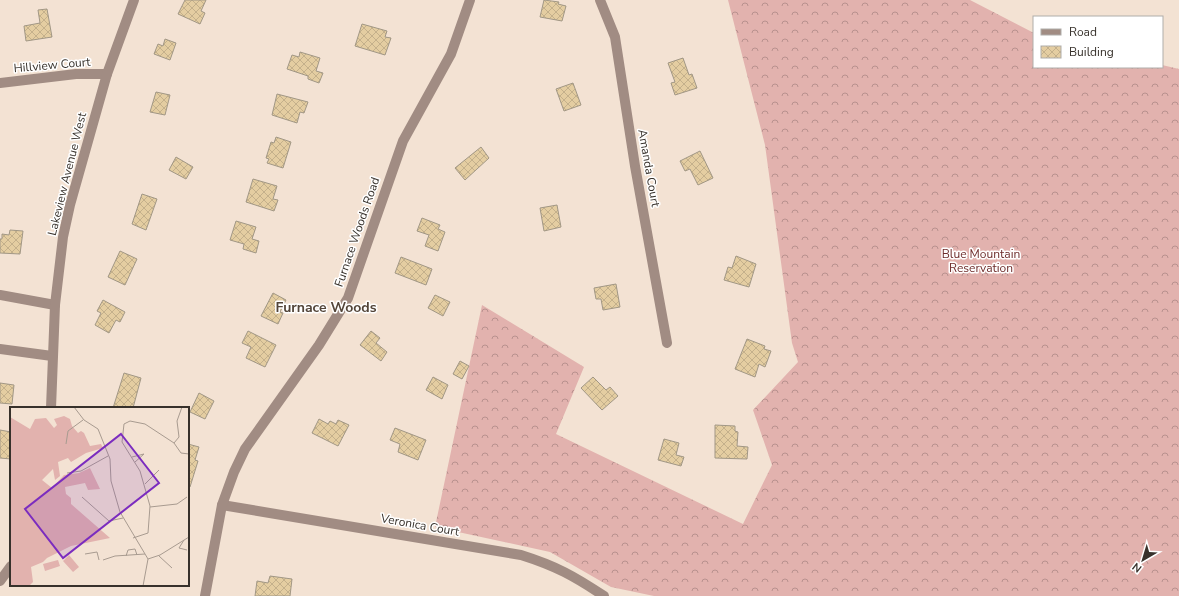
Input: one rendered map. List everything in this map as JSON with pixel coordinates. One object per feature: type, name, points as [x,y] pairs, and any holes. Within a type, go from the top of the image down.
[{"type":"street","name":"Lakeview Avenue West","points":[[51,407],[55,305],[63,237],[68,212],[107,74],[134,0]]},
{"type":"street","name":"Furnace Woods Road","points":[[205,596],[222,504],[244,449],[319,345],[348,298],[403,141],[451,54],[470,0]]},
{"type":"street","name":"Amanda Court","points":[[600,0],[615,37],[635,171],[667,343]]},
{"type":"street","name":"Hillview Court","points":[[0,83],[76,74],[107,74]]},
{"type":"street","points":[[0,295],[55,305]]},
{"type":"street","points":[[0,349],[52,356]]},
{"type":"street","name":"Veronica Court","points":[[222,504],[521,555],[550,564],[571,574],[604,596]]},
{"type":"street","points":[[0,581],[10,567]]},
{"type":"green space","name":"Blue Mountain Reservation","points":[[728,0],[970,0],[1033,32],[1033,68],[1163,68],[1163,65],[1179,69],[1179,596],[654,596],[611,587],[550,552],[435,527],[482,305],[584,367],[556,434],[743,524],[772,465],[753,410],[798,362],[792,343],[765,145]]},
{"type":"building","points":[[185,0],[206,0],[201,11],[205,13],[200,24],[178,14]]},
{"type":"building","points":[[544,0],[559,2],[558,4],[566,6],[562,21],[540,17]]},
{"type":"building","points":[[47,9],[52,37],[26,41],[24,26],[40,23],[38,10]]},
{"type":"building","points":[[362,24],[387,31],[385,37],[391,38],[385,55],[355,46]]},
{"type":"building","points":[[165,39],[176,43],[170,60],[154,54],[158,44],[163,46]]},
{"type":"building","points":[[300,52],[320,58],[316,71],[323,73],[319,83],[308,79],[308,76],[287,69],[292,55],[299,57]]},
{"type":"building","points":[[683,58],[689,75],[692,74],[697,88],[675,95],[671,83],[675,82],[668,63]]},
{"type":"building","points":[[573,83],[581,105],[564,111],[556,89]]},
{"type":"building","points":[[156,92],[170,95],[165,115],[150,112]]},
{"type":"building","points":[[277,94],[308,102],[304,113],[300,112],[297,123],[272,115]]},
{"type":"building","points":[[276,137],[291,142],[283,168],[267,163],[269,159],[266,158],[271,142],[274,143]]},
{"type":"building","points":[[481,147],[489,158],[465,180],[455,168]]},
{"type":"building","points":[[700,151],[713,178],[698,185],[690,169],[685,171],[680,161]]},
{"type":"building","points":[[176,157],[193,167],[186,179],[169,170]]},
{"type":"building","points":[[253,179],[277,186],[273,199],[278,200],[274,211],[246,202]]},
{"type":"building","points":[[142,194],[157,199],[146,230],[132,224]]},
{"type":"building","points":[[557,205],[561,227],[544,231],[540,208]]},
{"type":"building","points":[[422,218],[440,225],[438,229],[445,232],[438,251],[425,246],[429,235],[417,231]]},
{"type":"building","points":[[236,221],[256,227],[252,239],[259,241],[256,253],[243,249],[244,244],[230,240]]},
{"type":"building","points":[[10,230],[23,231],[20,254],[0,253],[0,239],[2,239],[2,234],[9,235]]},
{"type":"building","points":[[120,251],[137,259],[125,285],[108,277]]},
{"type":"building","points":[[736,256],[756,264],[749,287],[724,280],[728,267],[732,268]]},
{"type":"building","points":[[401,257],[432,269],[426,285],[395,273]]},
{"type":"building","points":[[616,284],[620,307],[603,310],[601,299],[596,299],[594,288]]},
{"type":"building","points":[[273,293],[286,300],[280,312],[283,313],[278,324],[261,316]]},
{"type":"building","points":[[435,295],[450,302],[443,316],[428,308]]},
{"type":"building","points":[[103,300],[125,312],[120,322],[116,320],[109,333],[95,325],[101,313],[97,311]]},
{"type":"building","points":[[248,331],[276,345],[265,367],[246,358],[251,347],[242,343]]},
{"type":"building","points":[[371,331],[380,338],[376,343],[387,352],[381,361],[360,345]]},
{"type":"building","points":[[747,339],[765,346],[764,349],[771,351],[765,367],[759,364],[755,377],[735,369]]},
{"type":"building","points":[[460,361],[469,366],[462,379],[453,374]]},
{"type":"building","points":[[124,373],[141,378],[133,407],[113,407]]},
{"type":"building","points":[[433,377],[448,385],[442,399],[426,390]]},
{"type":"building","points":[[593,377],[606,390],[610,387],[618,396],[602,410],[581,388]]},
{"type":"building","points":[[0,383],[14,385],[12,404],[0,403]]},
{"type":"building","points":[[199,393],[214,401],[205,419],[190,412]]},
{"type":"building","points":[[319,419],[328,424],[330,421],[336,424],[338,420],[349,425],[338,446],[312,433]]},
{"type":"building","points":[[715,425],[735,426],[735,431],[738,432],[737,446],[748,447],[747,459],[715,458]]},
{"type":"building","points":[[395,428],[426,440],[418,460],[398,452],[400,444],[390,440]]},
{"type":"building","points":[[0,430],[10,432],[10,459],[0,458]]},
{"type":"building","points":[[664,439],[679,443],[676,455],[684,457],[681,466],[658,460]]},
{"type":"building","points":[[189,444],[199,447],[195,460],[198,461],[190,487]]},
{"type":"building","points":[[270,576],[292,579],[290,596],[255,596],[257,581],[268,583]]},
{"type":"district","name":"Furnace Woods","points":[[326,307]]}]
